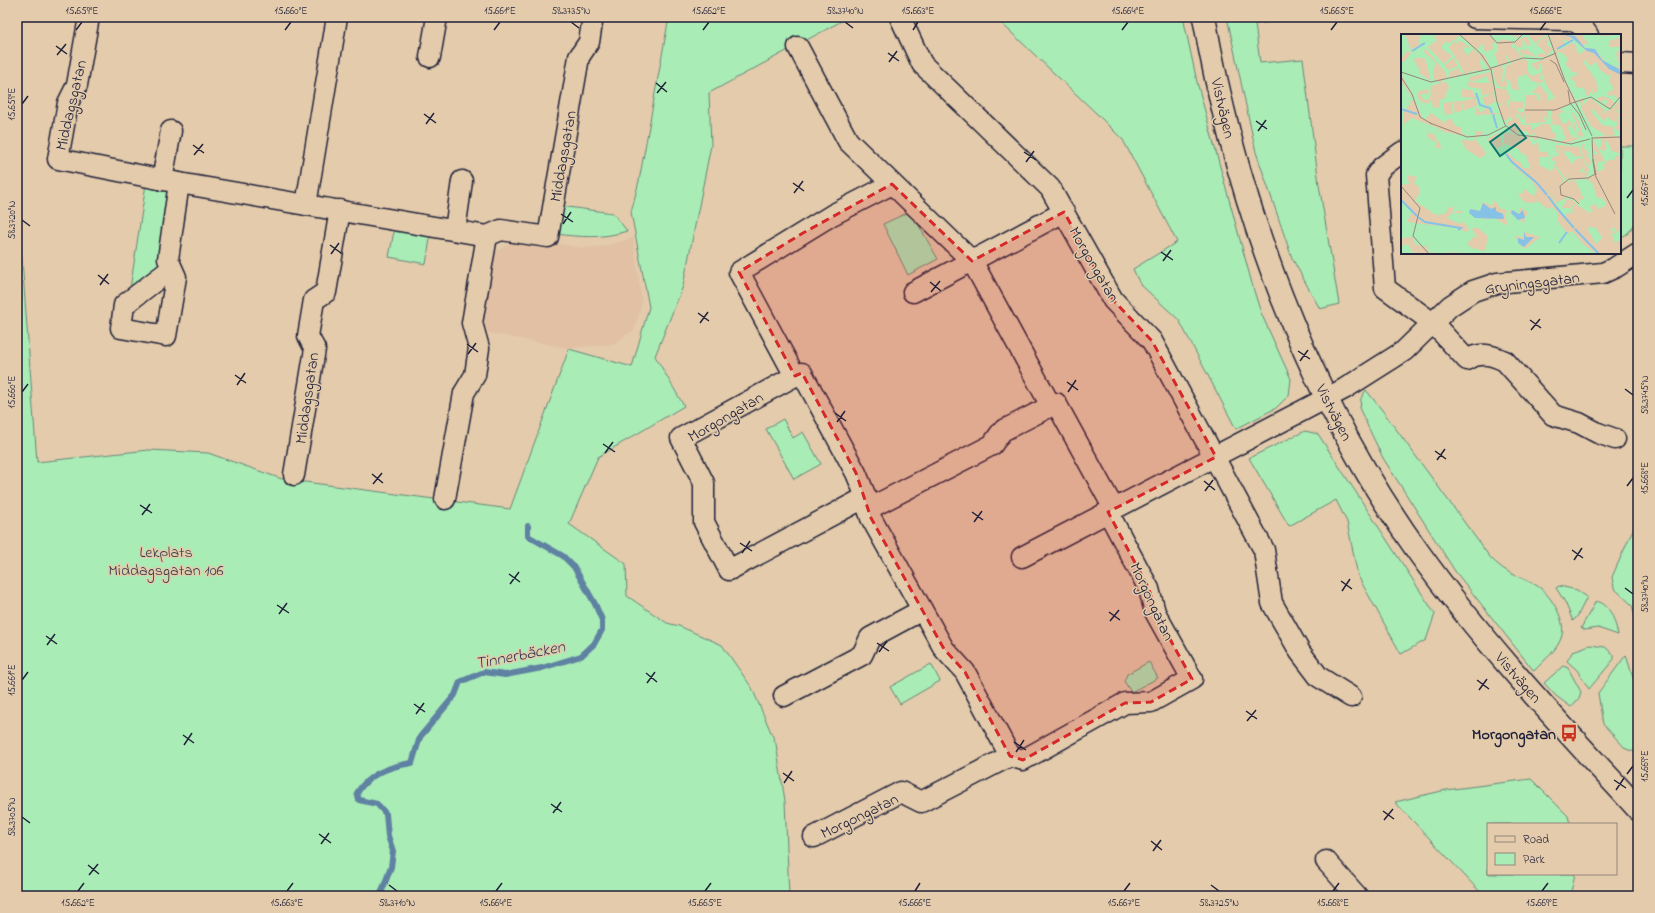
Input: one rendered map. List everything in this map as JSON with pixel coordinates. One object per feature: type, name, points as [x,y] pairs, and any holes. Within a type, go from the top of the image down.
[{"type":"main road","name":"Vistvägen","points":[[1204,17],[1226,117],[1253,216],[1294,326],[1352,446],[1418,552],[1487,641],[1536,698],[1638,809]]},
{"type":"main road","name":"Vistvägen","points":[[1581,747],[1638,794]]},
{"type":"street","name":"Middagsgatan","points":[[89,17],[77,85],[68,103],[58,159],[171,181],[487,236],[501,230],[548,237],[579,57],[589,42],[593,17]]},
{"type":"street","points":[[306,205],[337,17]]},
{"type":"street","points":[[430,57],[438,17]]},
{"type":"street","name":"Morgongatan","points":[[900,17],[922,64],[1050,188],[1112,300],[1152,341],[1216,457],[1264,550],[1272,603],[1300,652],[1319,677],[1351,697]]},
{"type":"street","points":[[1475,18],[1571,20],[1581,25],[1587,34]]},
{"type":"street","name":"Morgongatan","points":[[798,47],[848,141],[972,261],[1051,406]]},
{"type":"street","points":[[1621,63],[1638,64]]},
{"type":"street","points":[[171,131],[168,259],[172,268]]},
{"type":"street","points":[[1401,153],[1382,166],[1376,175],[1385,288],[1433,323],[1467,360],[1474,355],[1483,354],[1494,356],[1505,361],[1553,415],[1579,423],[1598,433],[1615,439]]},
{"type":"street","points":[[455,230],[462,181]]},
{"type":"street","points":[[892,184],[832,215],[739,272],[795,376],[802,373],[856,473],[871,518],[944,649],[965,672],[1010,756]]},
{"type":"street","name":"Middagsgatan","points":[[294,475],[315,349],[308,336],[314,300],[326,292],[340,210]]},
{"type":"street","name":"Morgongatan","points":[[913,292],[1064,212]]},
{"type":"street","points":[[445,499],[464,393],[475,375],[479,348],[472,323],[487,236]]},
{"type":"street","name":"Gryningsgatan","points":[[1328,398],[1404,351],[1461,297],[1485,286],[1497,283],[1603,273],[1616,268],[1638,253]]},
{"type":"street","name":"Morgongatan","points":[[795,376],[681,438],[704,482],[704,522],[729,570],[867,503],[992,445],[1002,430],[1056,403],[1150,589],[1155,612],[1192,679],[1151,702],[1125,703],[1023,760],[1010,756],[921,802],[901,792],[814,836]]},
{"type":"street","points":[[1022,556],[1328,398]]},
{"type":"street","points":[[784,696],[862,655],[870,638],[922,610]]},
{"type":"street","points":[[1326,861],[1357,896]]},
{"type":"highlighted area","points":[[892,184],[972,261],[1064,212],[1113,300],[1152,341],[1216,457],[1108,512],[1149,589],[1155,612],[1192,679],[1151,702],[1125,703],[1023,760],[1010,756],[965,672],[944,649],[871,518],[856,473],[802,373],[795,376],[739,272],[803,233]]},
{"type":"shaded area","points":[[523,238],[585,248],[606,246],[633,238],[642,303],[634,330],[613,344],[568,348],[488,333],[480,318],[490,253],[501,249],[514,240]]},
{"type":"green space","name":"Lekplats Middagsgatan 106","points":[[669,17],[849,17],[709,93],[711,145],[683,286],[655,356],[684,406],[598,457],[569,524],[626,564],[627,596],[667,623],[679,626],[722,645],[752,688],[776,744],[785,801],[789,896],[17,896],[17,193],[37,462],[149,450],[208,453],[282,479],[510,509],[569,349],[632,367],[649,307],[631,212],[639,181]]},
{"type":"green space","points":[[995,17],[1183,17],[1197,82],[1254,291],[1261,313],[1291,379],[1289,395],[1276,408],[1236,429],[1179,320],[1140,284],[1133,269],[1177,242],[1123,140]]},
{"type":"green space","points":[[1227,17],[1303,17],[1302,19],[1255,24],[1260,63],[1303,59],[1319,185],[1339,304],[1320,309],[1292,258],[1256,152]]},
{"type":"green space","points":[[1621,146],[1638,146],[1638,220],[1627,234],[1621,237]]},
{"type":"green space","points":[[146,184],[166,190],[170,196],[159,274],[129,296]]},
{"type":"green space","points":[[560,206],[613,213],[627,231],[618,234],[591,237],[555,234]]},
{"type":"green space","points":[[907,213],[918,224],[938,259],[908,275],[883,224]]},
{"type":"green space","points":[[395,226],[431,232],[426,264],[389,257]]},
{"type":"green space","points":[[1366,390],[1489,556],[1506,571],[1536,585],[1551,600],[1559,614],[1563,628],[1562,635],[1558,645],[1534,671],[1455,571],[1383,458],[1360,410],[1361,398]]},
{"type":"green space","points":[[783,419],[793,438],[803,432],[821,464],[794,479],[766,429]]},
{"type":"green space","points":[[1305,431],[1318,434],[1435,614],[1426,640],[1401,654],[1358,576],[1347,522],[1336,500],[1289,526],[1249,458]]},
{"type":"green space","points":[[1638,518],[1638,629],[1632,605],[1614,588],[1612,577]]},
{"type":"green space","points":[[1559,586],[1577,590],[1587,597],[1578,615],[1573,621],[1565,602],[1556,588]]},
{"type":"green space","points":[[1596,601],[1605,606],[1612,614],[1618,635],[1598,628],[1584,630],[1581,628]]},
{"type":"green space","points":[[1590,645],[1605,647],[1614,655],[1614,659],[1589,689],[1577,670],[1567,661],[1573,651]]},
{"type":"green space","points":[[1626,655],[1638,694],[1638,753],[1626,749],[1603,724],[1598,693]]},
{"type":"green space","points":[[1149,662],[1158,678],[1131,692],[1124,681],[1127,674]]},
{"type":"green space","points":[[931,664],[940,681],[900,704],[890,687]]},
{"type":"green space","points":[[1563,666],[1568,668],[1581,692],[1579,698],[1571,707],[1556,696],[1544,683]]},
{"type":"green space","points":[[1531,779],[1568,816],[1570,823],[1487,823],[1487,875],[1575,875],[1570,896],[1484,896],[1395,802],[1446,790]]},
{"type":"waterway","name":"Tinnerbäcken","points":[[380,896],[391,867],[393,851],[388,836],[386,814],[377,804],[359,800],[357,793],[362,786],[381,772],[396,766],[412,763],[420,737],[455,695],[460,682],[484,672],[505,675],[542,668],[581,656],[594,644],[602,630],[602,620],[595,604],[574,567],[563,556],[528,536],[528,526]]},
{"type":"place","name":"Morgongatan","points":[[1569,733]]}]
